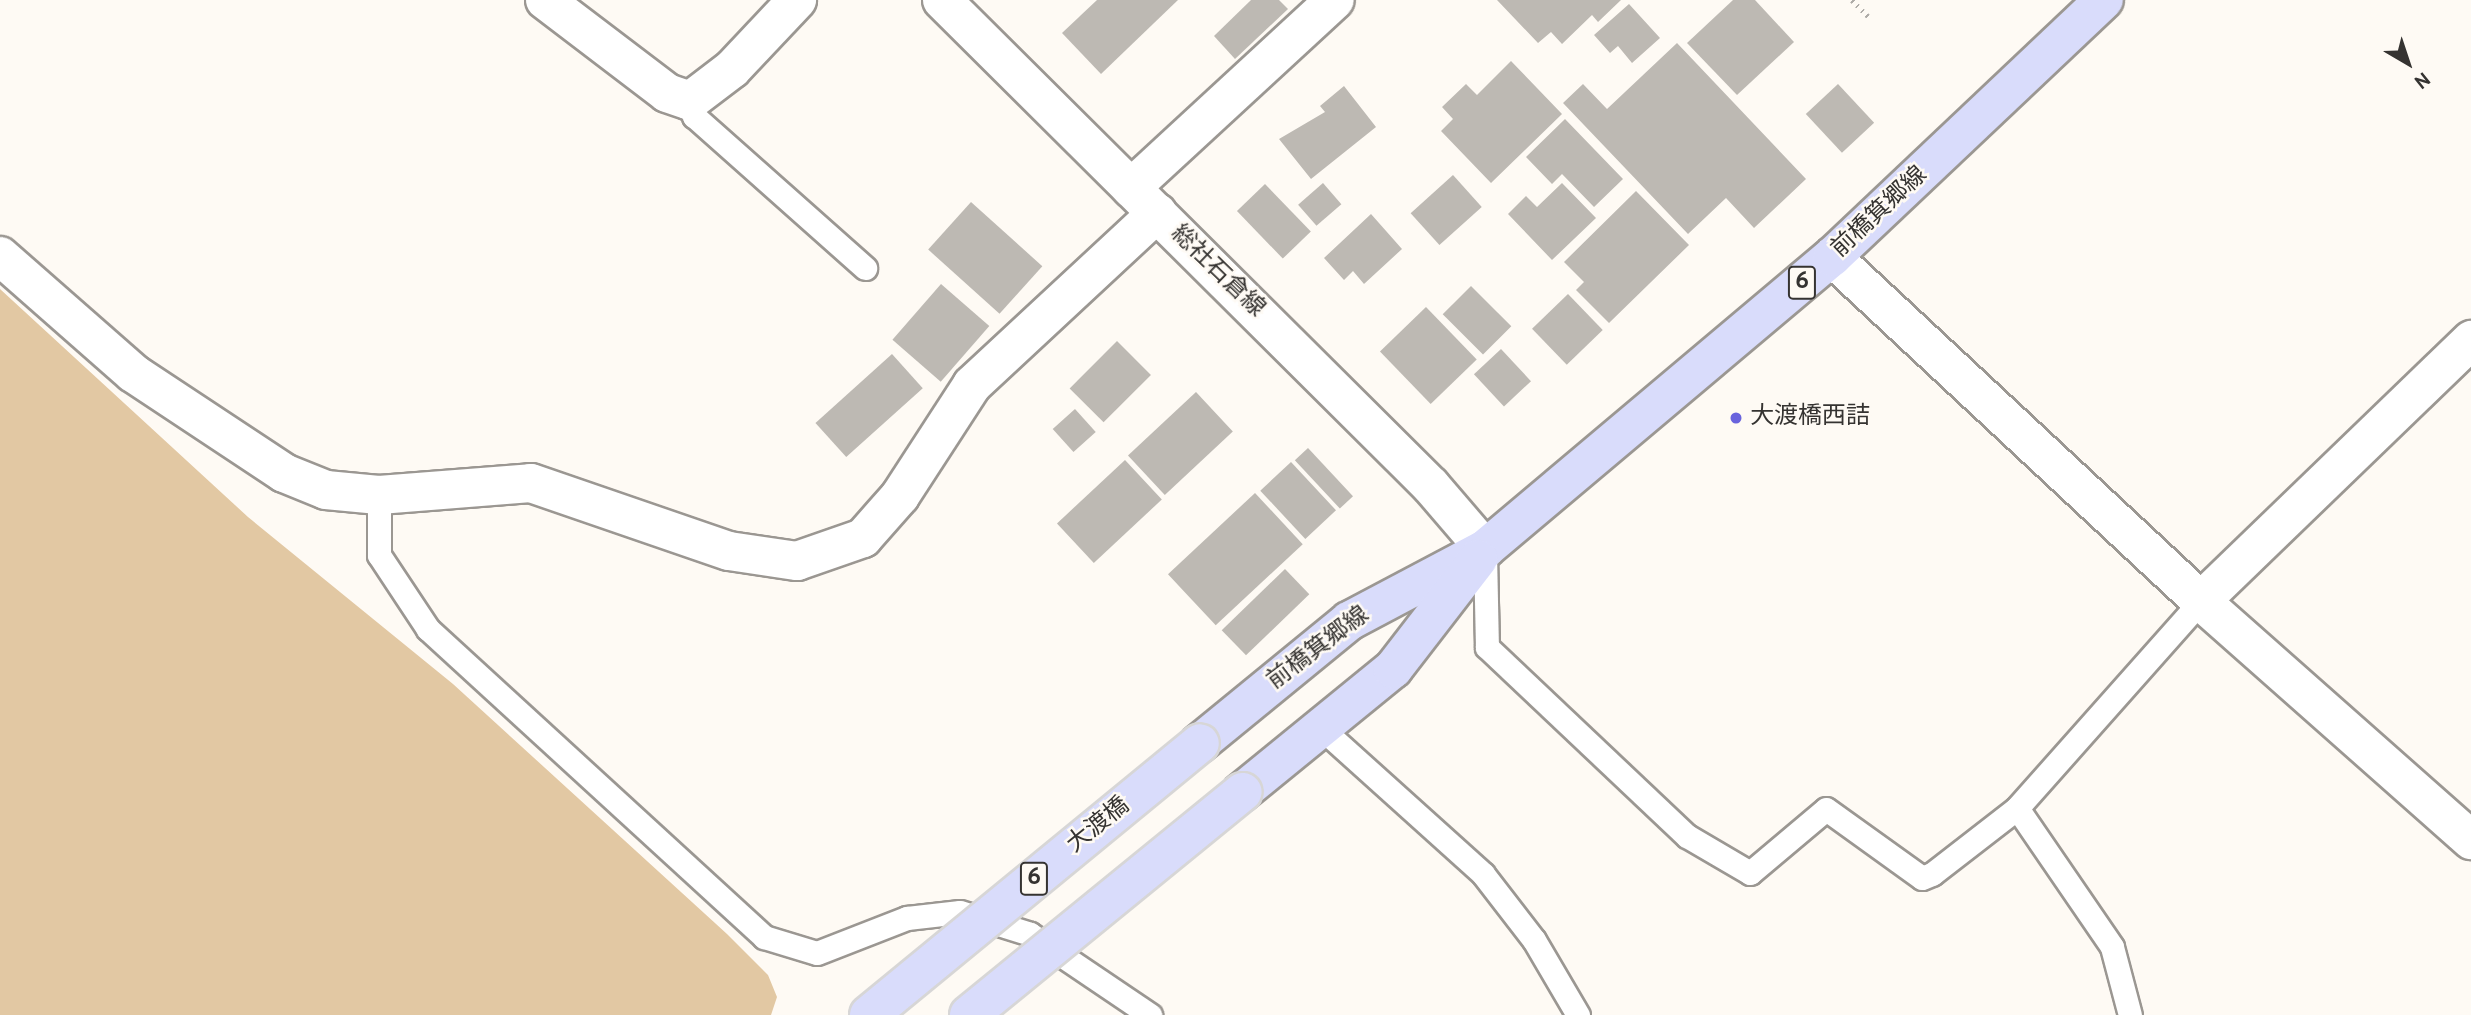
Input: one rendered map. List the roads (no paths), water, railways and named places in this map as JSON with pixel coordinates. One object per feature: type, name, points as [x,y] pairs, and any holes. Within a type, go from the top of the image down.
[{"type":"main road","name":"前橋箕郷線","points":[[969,1015],[1393,669],[1485,550],[1832,257],[2104,0]]},
{"type":"main road","name":"前橋箕郷線","points":[[1200,743],[1349,621],[1485,550]]},
{"type":"main road","name":"大渡橋","points":[[869,1015],[1200,743]]},
{"type":"street","points":[[545,0],[667,93],[690,101],[725,76],[797,0]]},
{"type":"street","name":"総社石倉線","points":[[942,0],[1431,486],[1485,550]]},
{"type":"street","points":[[0,256],[133,373],[284,473],[326,490],[379,495],[531,482],[760,559],[831,554],[863,538],[886,515],[952,412],[992,364],[1335,0]]},
{"type":"street","points":[[1832,257],[2201,601],[2471,840]]},
{"type":"street","points":[[2201,601],[2471,340]]},
{"type":"lane","points":[[690,101],[694,116],[865,268]]},
{"type":"lane","points":[[379,495],[379,555],[428,629],[764,937],[817,953],[907,918],[960,912],[1030,934],[1150,1015]]},
{"type":"lane","points":[[1485,550],[1487,646],[1687,836],[1750,873],[1826,809],[1922,878],[2017,808],[2201,601]]},
{"type":"lane","points":[[1321,728],[1483,874],[1534,940],[1578,1015]]},
{"type":"lane","points":[[2017,808],[2112,947],[2130,1015]]},
{"type":"place","name":"大渡橋西詰","points":[[1736,418]]}]
